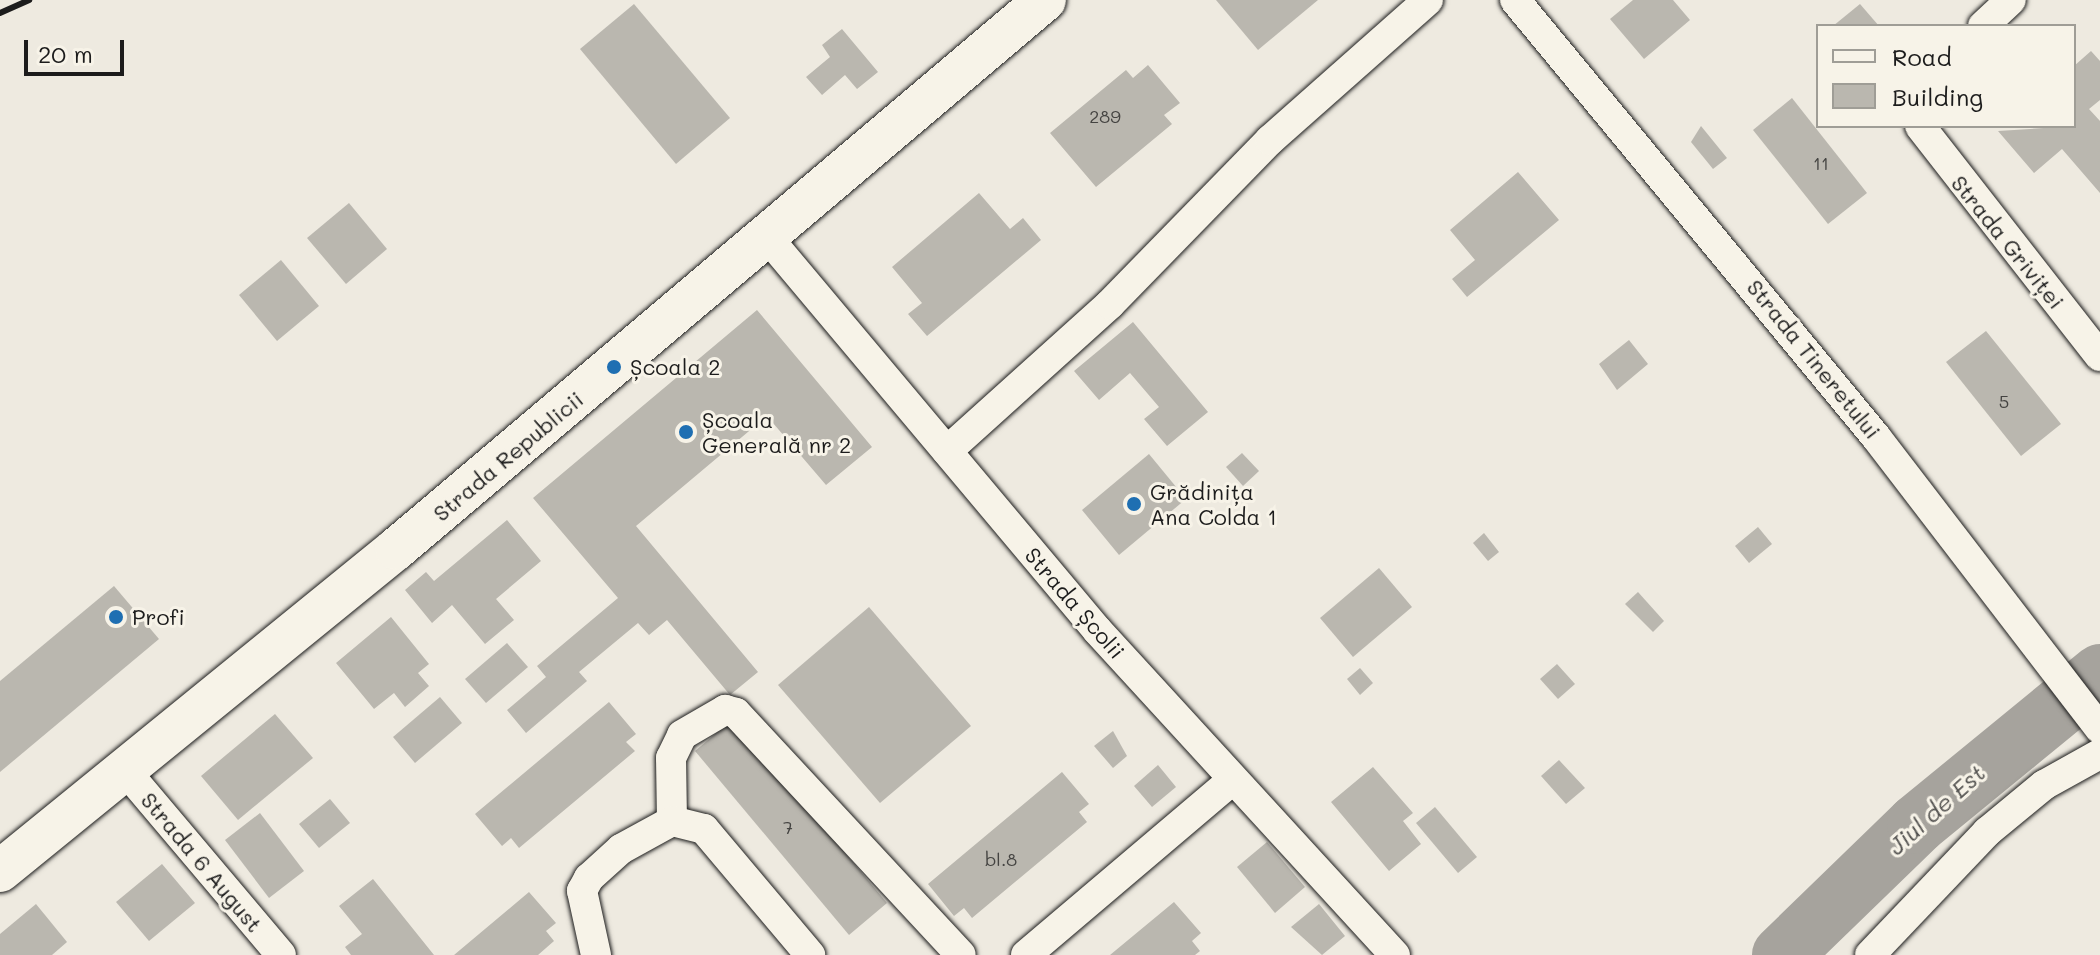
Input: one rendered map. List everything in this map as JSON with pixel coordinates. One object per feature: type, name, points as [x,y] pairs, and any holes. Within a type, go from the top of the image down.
[{"type":"street","name":"Strada Republicii","points":[[0,871],[768,238],[1045,0]]},
{"type":"street","points":[[947,451],[1110,304],[1270,140],[1428,0]]},
{"type":"street","name":"Strada Tineretului","points":[[1515,0],[1729,255],[2021,625],[2099,736]]},
{"type":"street","points":[[1985,24],[2011,0]]},
{"type":"street","name":"Strada Griviței","points":[[1922,128],[2100,356]]},
{"type":"street","name":"Strada Școlii","points":[[768,238],[947,451],[1232,780],[1395,955]]},
{"type":"street","points":[[672,821],[671,758],[682,735],[725,710],[736,713],[961,955]]},
{"type":"street","points":[[1870,955],[1987,832],[2099,736]]},
{"type":"street","name":"Strada 6 August","points":[[124,769],[281,955]]},
{"type":"street","points":[[1026,955],[1232,780]]},
{"type":"street","points":[[596,955],[582,891],[589,878],[621,849],[672,821],[704,829],[810,955]]},
{"type":"building","points":[[1216,0],[1318,0],[1258,50]]},
{"type":"building","points":[[1633,0],[1673,0],[1690,20],[1644,59],[1610,19]]},
{"type":"building","points":[[634,4],[730,118],[676,164],[580,49]]},
{"type":"building","points":[[1860,4],[1877,24],[1835,24]]},
{"type":"building","points":[[842,29],[878,72],[857,89],[845,75],[822,95],[806,77],[830,57],[822,45]]},
{"type":"building","points":[[2091,51],[2100,61],[2100,100],[2089,109],[2100,121],[2100,193],[2062,149],[2034,173],[1998,131],[2076,128],[2076,64]]},
{"type":"building","points":[[1148,65],[1180,103],[1164,115],[1172,124],[1096,187],[1050,133],[1126,70],[1133,78]]},
{"type":"building","points":[[1792,98],[1867,193],[1828,224],[1753,130]]},
{"type":"building","points":[[1701,126],[1727,158],[1713,169],[1691,142]]},
{"type":"building","points":[[1518,172],[1559,220],[1467,297],[1452,279],[1475,260],[1450,230]]},
{"type":"building","points":[[979,193],[1010,229],[1023,218],[1041,240],[927,336],[908,314],[922,303],[892,267]]},
{"type":"building","points":[[349,203],[387,249],[346,284],[307,238]]},
{"type":"building","points":[[281,260],[319,306],[277,341],[239,295]]},
{"type":"building","points":[[757,310],[872,447],[826,485],[767,416],[636,526],[758,672],[730,695],[667,620],[649,635],[638,623],[579,672],[587,681],[526,733],[507,710],[546,677],[537,666],[618,598],[533,498]]},
{"type":"building","points":[[1133,322],[1208,412],[1167,446],[1144,419],[1159,407],[1130,373],[1099,400],[1074,371]]},
{"type":"building","points":[[1986,331],[2061,424],[2021,456],[1946,362]]},
{"type":"building","points":[[1629,340],[1648,364],[1617,390],[1599,364]]},
{"type":"building","points":[[1242,453],[1259,471],[1243,486],[1226,467]]},
{"type":"building","name":"Grădinița Ana Colda 1","points":[[1149,454],[1186,499],[1119,555],[1082,510]]},
{"type":"building","points":[[507,520],[541,561],[496,599],[514,620],[485,644],[452,605],[432,623],[405,590],[426,572],[434,581]]},
{"type":"building","points":[[1758,527],[1772,544],[1749,563],[1735,546]]},
{"type":"building","points":[[1484,533],[1499,552],[1488,561],[1473,543]]},
{"type":"building","points":[[1379,568],[1412,607],[1353,657],[1320,618]]},
{"type":"building","points":[[114,586],[159,639],[0,772],[0,681]]},
{"type":"building","points":[[1638,592],[1664,621],[1653,632],[1625,604]]},
{"type":"building","points":[[869,607],[971,726],[880,803],[778,685]]},
{"type":"building","points":[[391,617],[429,664],[418,673],[429,686],[405,707],[394,693],[374,709],[336,663]]},
{"type":"building","points":[[507,643],[528,667],[486,703],[465,679]]},
{"type":"building","points":[[1557,664],[1575,684],[1558,699],[1540,679]]},
{"type":"building","points":[[1360,668],[1373,683],[1360,695],[1347,679]]},
{"type":"building","points":[[440,697],[462,723],[415,763],[393,737]]},
{"type":"building","points":[[609,702],[636,734],[626,742],[635,751],[519,848],[511,838],[502,846],[475,814]]},
{"type":"building","points":[[275,714],[313,758],[238,820],[201,776]]},
{"type":"building","points":[[733,719],[887,903],[849,935],[695,751]]},
{"type":"building","points":[[1113,731],[1127,756],[1113,768],[1094,746]]},
{"type":"building","points":[[1559,760],[1585,788],[1566,804],[1541,776]]},
{"type":"building","points":[[1158,765],[1176,787],[1152,807],[1134,786]]},
{"type":"building","points":[[1373,767],[1413,813],[1403,821],[1421,844],[1389,871],[1331,802]]},
{"type":"building","points":[[1062,772],[1089,804],[1079,812],[1087,822],[972,918],[964,908],[954,916],[928,884]]},
{"type":"building","points":[[330,799],[350,823],[319,848],[299,824]]},
{"type":"building","points":[[1435,807],[1477,857],[1458,873],[1416,823]]},
{"type":"building","points":[[260,813],[304,871],[269,898],[225,840]]},
{"type":"building","points":[[1267,842],[1305,887],[1275,913],[1237,867]]},
{"type":"building","points":[[162,864],[195,903],[149,941],[116,902]]},
{"type":"building","points":[[373,879],[434,955],[351,955],[345,947],[362,934],[339,906]]},
{"type":"building","points":[[529,892],[556,923],[546,931],[554,941],[538,955],[454,955]]},
{"type":"building","points":[[1174,902],[1201,933],[1192,941],[1200,951],[1195,955],[1110,955]]},
{"type":"building","points":[[36,904],[67,942],[52,955],[0,955],[0,934]]},
{"type":"building","points":[[1319,904],[1345,936],[1322,955],[1291,927]]},
{"type":"waterway","name":"Jiul de Est","points":[[1782,955],[1917,824],[2100,674]]},
{"type":"railway","points":[[0,13],[29,0]]},
{"type":"place","name":"Școala 2","points":[[614,367]]},
{"type":"place","name":"Școala Generală nr 2","points":[[686,432]]},
{"type":"place","name":"Grădinița Ana Colda 1","points":[[1134,504]]},
{"type":"place","name":"Profi","points":[[116,617]]}]
